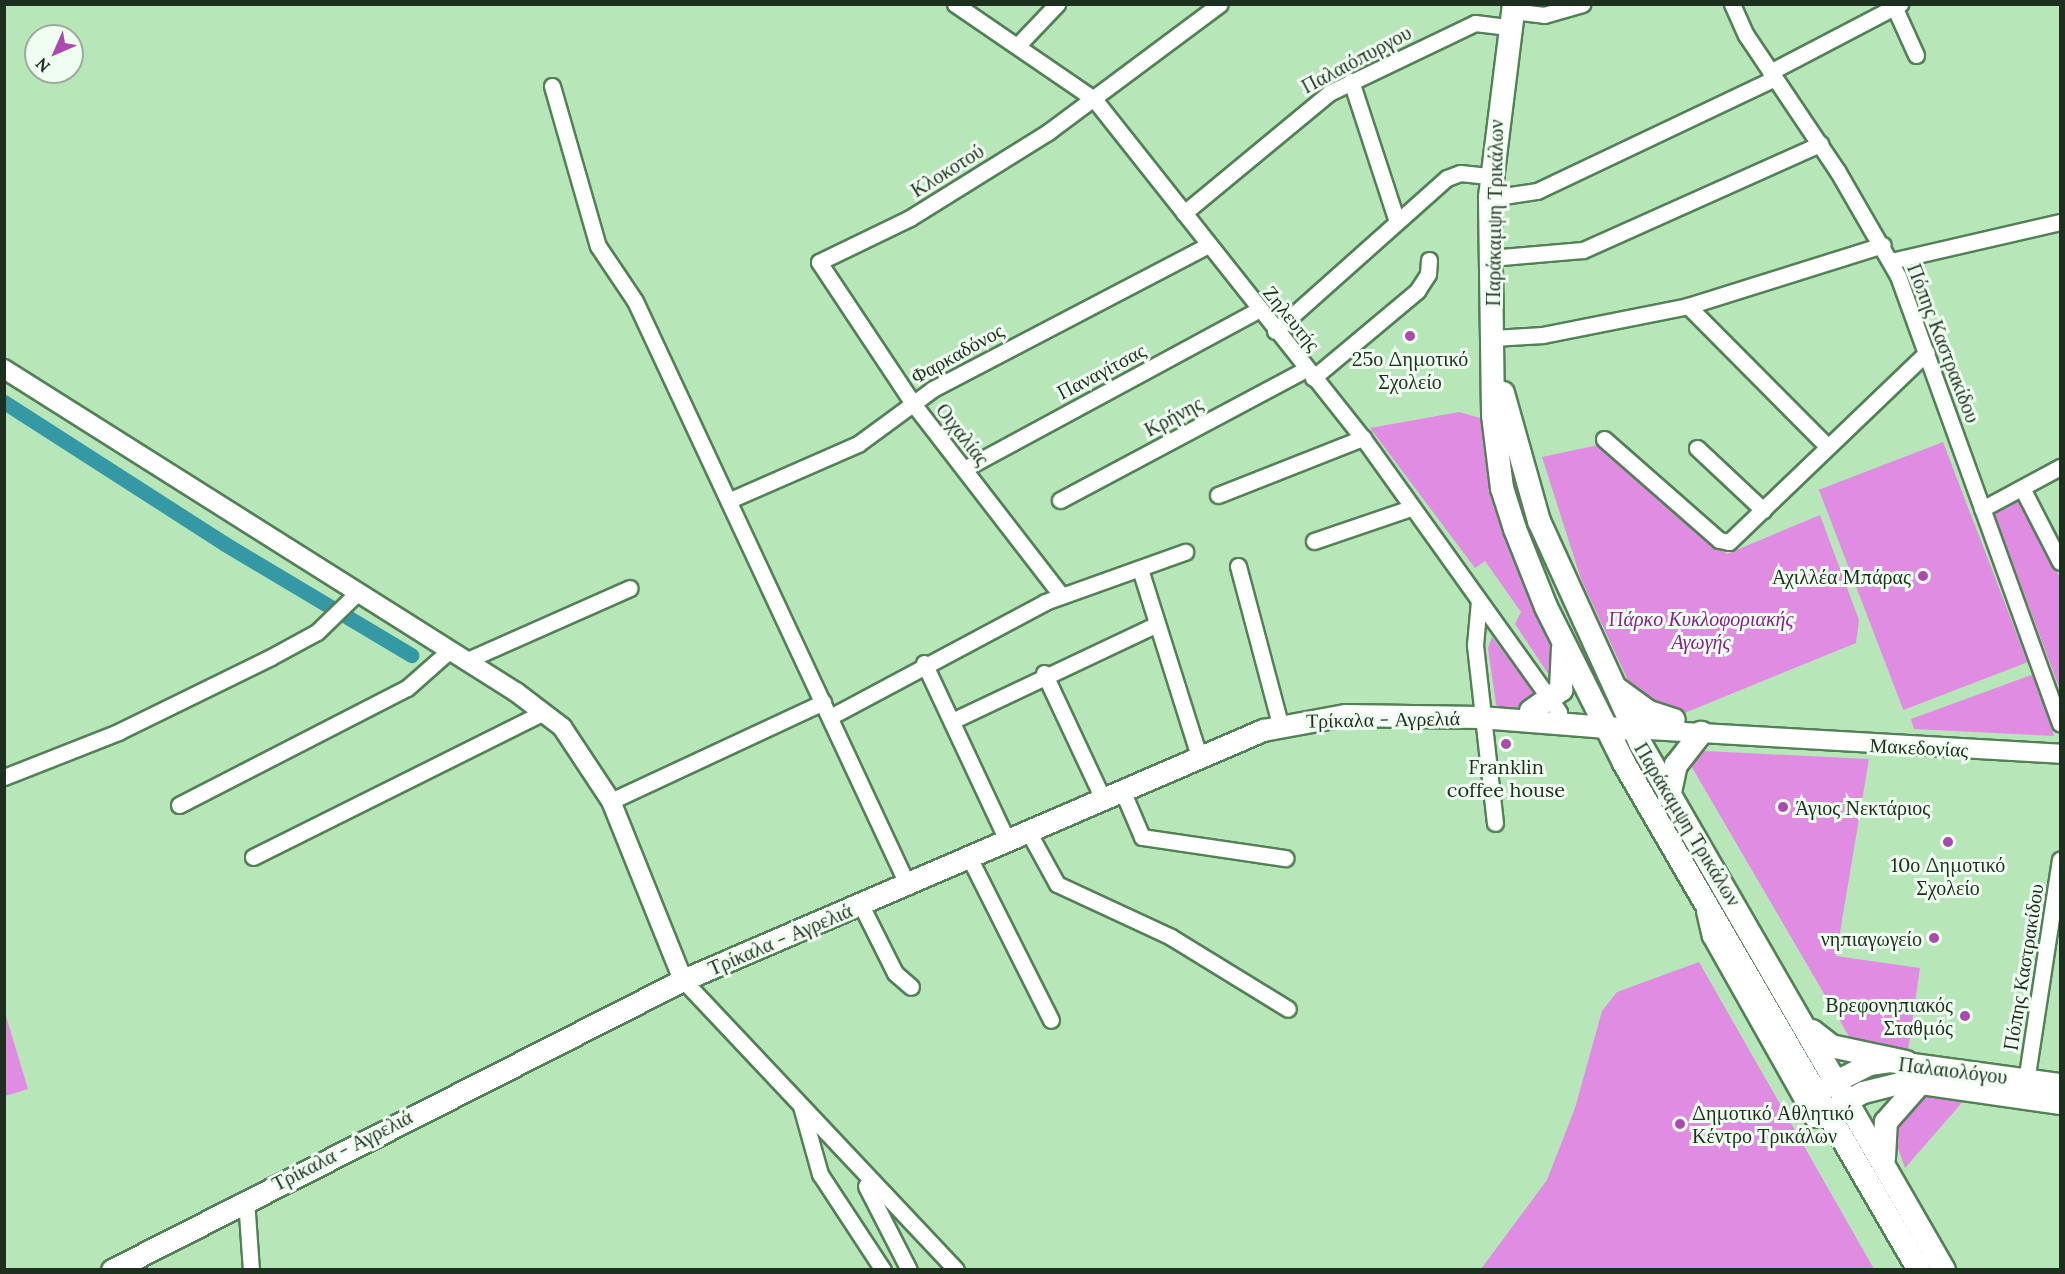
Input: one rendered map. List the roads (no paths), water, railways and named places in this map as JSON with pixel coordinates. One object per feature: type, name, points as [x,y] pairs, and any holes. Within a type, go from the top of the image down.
[{"type":"main road","name":"Παράκαμψη Τρικάλων","points":[[1512,14],[1490,187],[1494,344],[1493,415],[1502,488],[1530,571],[1603,721],[1809,1096],[1827,1111],[1919,1269]]},
{"type":"main road","name":"Παράκαμψη Τρικάλων","points":[[1494,344],[1539,521],[1630,723],[1669,797],[1807,1027],[1944,1269]]},
{"type":"main road","points":[[1556,706],[1565,676],[1561,637]]},
{"type":"main road","points":[[1613,686],[1635,704],[1674,720]]},
{"type":"main road","points":[[1531,711],[1556,706],[1603,721]]},
{"type":"main road","name":"Τρίκαλα - Αγρελιά","points":[[1480,717],[1531,711]]},
{"type":"main road","name":"Τρίκαλα - Αγρελιά","points":[[112,1269],[246,1199],[683,980],[908,886],[1199,756],[1280,724],[1345,715],[1603,721]]},
{"type":"main road","name":"Μακεδονίας","points":[[1603,721],[1630,723]]},
{"type":"main road","points":[[1669,797],[1676,765],[1701,733]]},
{"type":"main road","points":[[1807,1027],[1831,1046],[1906,1062]]},
{"type":"main road","name":"Παλαιολόγου","points":[[1809,1096],[1837,1079],[1869,1064],[1906,1062],[2025,1089],[2061,1103]]},
{"type":"main road","points":[[1887,1165],[1881,1140],[1886,1122],[1922,1081]]},
{"type":"main road","name":"Παλαιολόγου","points":[[1827,1111],[1876,1088],[1922,1081],[2025,1089],[2061,1084]]},
{"type":"street","name":"Ζηλευτής","points":[[955,4],[1094,99],[1258,310],[1363,438],[1411,508],[1556,706]]},
{"type":"street","points":[[1018,45],[1057,4]]},
{"type":"street","name":"Κλοκοτού","points":[[819,265],[826,255],[910,218],[1094,99],[1220,4]]},
{"type":"street","points":[[1556,8],[1582,4]]},
{"type":"street","name":"Πόπης Καστρακίδου","points":[[1732,4],[1773,75],[1820,144],[1891,261],[1927,352],[2061,724]]},
{"type":"street","points":[[1275,331],[1397,222],[1455,174],[1490,187],[1537,191],[1773,75],[1896,6],[1916,55]]},
{"type":"street","name":"Παλαιόπυργου","points":[[1184,213],[1306,109],[1351,81],[1474,23],[1512,14],[1556,8]]},
{"type":"street","points":[[1351,81],[1397,222]]},
{"type":"street","points":[[552,86],[598,246],[635,301],[730,500],[908,886]]},
{"type":"street","points":[[1491,258],[1526,259],[1583,250],[1820,144]]},
{"type":"street","points":[[1891,261],[2061,222]]},
{"type":"street","name":"Φαρκαδόνος","points":[[730,500],[858,444],[912,402],[1208,245]]},
{"type":"street","points":[[1494,344],[1688,306],[1883,245]]},
{"type":"street","name":"Κρήνης","points":[[1060,500],[1309,374],[1417,291],[1429,260]]},
{"type":"street","name":"Οιχαλίας","points":[[819,265],[912,402],[1061,595]]},
{"type":"street","points":[[1688,306],[1827,446]]},
{"type":"street","name":"Παναγίτσας","points":[[964,469],[1258,310]]},
{"type":"street","points":[[1604,439],[1722,542],[1733,539],[1927,352]]},
{"type":"street","points":[[4,369],[351,601],[449,651],[544,712],[576,743],[611,801],[683,980],[956,1269]]},
{"type":"street","points":[[1218,495],[1363,438]]},
{"type":"street","points":[[1697,448],[1763,510]]},
{"type":"street","points":[[1982,508],[2061,467]]},
{"type":"street","points":[[2022,488],[2061,562]]},
{"type":"street","points":[[1314,541],[1411,508]]},
{"type":"street","points":[[830,717],[924,663],[1061,595],[1185,552]]},
{"type":"street","points":[[1238,566],[1280,724]]},
{"type":"street","points":[[1140,569],[1199,756]]},
{"type":"street","points":[[465,661],[630,588]]},
{"type":"street","points":[[4,777],[145,720],[317,632],[351,601]]},
{"type":"street","points":[[1479,601],[1474,628],[1480,717],[1495,823]]},
{"type":"street","points":[[952,721],[1044,673],[1157,624]]},
{"type":"street","points":[[179,806],[407,688],[449,651]]},
{"type":"street","points":[[924,663],[1008,842]]},
{"type":"street","points":[[1044,673],[1112,795],[1142,837],[1285,858]]},
{"type":"street","points":[[611,801],[823,702]]},
{"type":"street","points":[[253,857],[544,712]]},
{"type":"street","name":"Μακεδονίας","points":[[1630,723],[1674,720],[1745,724],[1778,738]]},
{"type":"street","name":"Μακεδονίας","points":[[1630,723],[1701,733],[2061,754]]},
{"type":"street","points":[[1029,833],[1057,884],[1171,937],[1288,1009]]},
{"type":"street","points":[[970,859],[1051,1020]]},
{"type":"street","name":"Πόπης Καστρακίδου","points":[[2025,1089],[2055,931],[2061,860]]},
{"type":"street","points":[[861,905],[895,973],[911,987]]},
{"type":"street","points":[[801,1106],[820,1174],[883,1269]]},
{"type":"street","points":[[852,1160],[909,1269]]},
{"type":"street","points":[[246,1199],[251,1269]]},
{"type":"waterway","points":[[4,402],[225,544],[411,655]]},
{"type":"place","name":"25ο Δημοτικό Σχολείο","points":[[1410,336]]},
{"type":"place","name":"Αχιλλέα Μπάρας","points":[[1923,576]]},
{"type":"place","name":"Franklin coffee house","points":[[1506,744]]},
{"type":"place","name":"Άγιος Νεκτάριος","points":[[1783,807]]},
{"type":"place","name":"10ο Δημοτικό Σχολείο","points":[[1948,842]]},
{"type":"place","name":"νηπιαγωγείο","points":[[1934,938]]},
{"type":"place","name":"Βρεφονηπιακός Σταθμός","points":[[1965,1016]]},
{"type":"place","name":"Δημοτικό Αθλητικό Κέντρο Τρικάλων","points":[[1680,1124]]},
{"type":"park label","name":"Πάρκο Κυκλοφοριακής Αγωγής","points":[[1701,630]]}]
